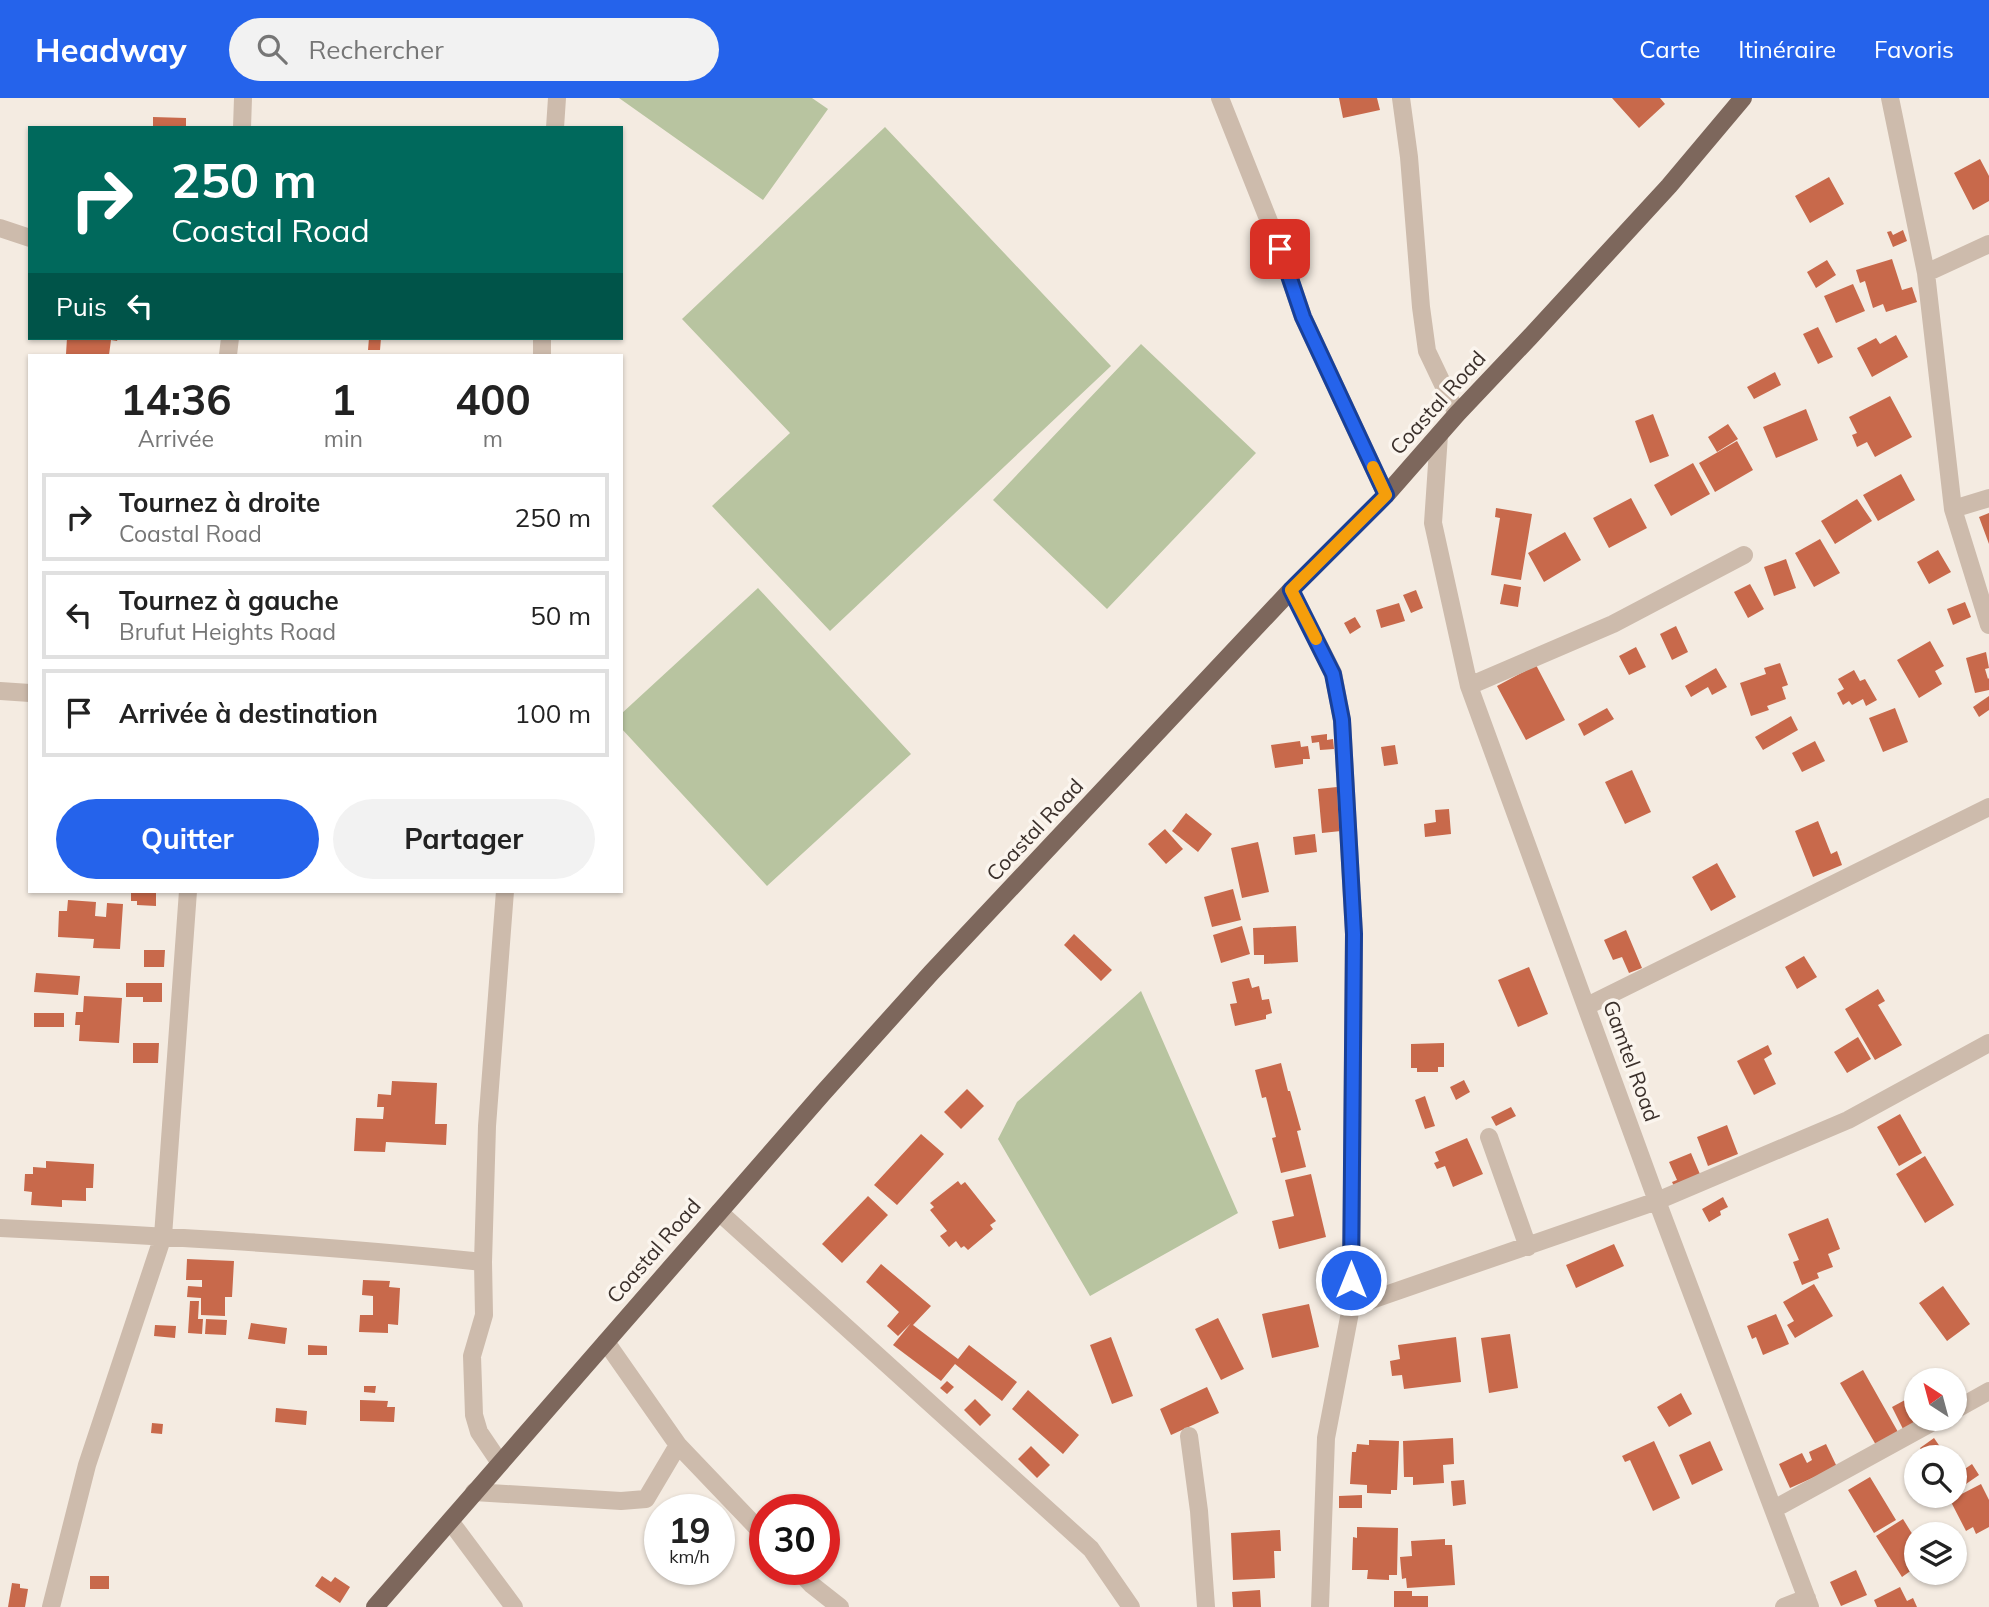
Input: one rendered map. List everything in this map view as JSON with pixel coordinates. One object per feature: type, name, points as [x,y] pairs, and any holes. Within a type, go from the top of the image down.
[{"type":"main road","name":"Coastal Road","points":[[375,1607],[931,973],[1291,590],[1386,495],[1457,414],[1669,186],[1743,98]]},
{"type":"street","points":[[242,126],[243,98]]},
{"type":"street","points":[[555,126],[557,98]]},
{"type":"street","points":[[1220,98],[1280,249],[1303,317],[1386,495]]},
{"type":"street","points":[[1401,98],[1427,351],[1457,414]]},
{"type":"street","points":[[1891,98],[1926,273],[1953,509],[1989,625]]},
{"type":"street","points":[[0,228],[28,237]]},
{"type":"street","points":[[1926,273],[1989,244]]},
{"type":"street","name":"Gamtel Road","points":[[1439,435],[1433,523],[1469,686],[1657,1201],[1808,1602]]},
{"type":"street","points":[[1953,509],[1989,498]]},
{"type":"street","points":[[1469,686],[1613,624],[1744,555]]},
{"type":"street","points":[[1291,590],[1333,674],[1342,720],[1354,934],[1351,1307],[1326,1437],[1320,1607]]},
{"type":"street","points":[[0,691],[28,693]]},
{"type":"street","points":[[1587,1006],[1989,807]]},
{"type":"street","points":[[51,1607],[88,1465],[163,1236],[188,893]]},
{"type":"street","points":[[500,1463],[479,1432],[474,1415],[472,1356],[484,1315],[487,1126],[505,893]]},
{"type":"street","points":[[1351,1307],[1657,1201],[1848,1120],[1989,1043]]},
{"type":"street","points":[[1489,1136],[1528,1247]]},
{"type":"street","points":[[719,1212],[1091,1549],[1131,1607]]},
{"type":"street","points":[[0,1227],[163,1236],[483,1262]]},
{"type":"street","points":[[606,1342],[678,1445],[749,1519]]},
{"type":"street","points":[[1967,1403],[1989,1391]]},
{"type":"street","points":[[1774,1509],[1914,1432]]},
{"type":"street","points":[[1189,1436],[1199,1511],[1206,1607]]},
{"type":"street","points":[[474,1493],[621,1501],[646,1499],[678,1445]]},
{"type":"street","points":[[450,1521],[514,1607]]},
{"type":"street","points":[[812,1585],[840,1607]]},
{"type":"street","points":[[1784,1607],[1808,1602]]},
{"type":"green space","points":[[619,98],[812,98],[828,109],[763,200]]},
{"type":"green space","points":[[885,127],[1111,366],[830,631],[712,506],[790,433],[682,319]]},
{"type":"green space","points":[[1141,344],[1256,453],[1107,609],[993,500]]},
{"type":"green space","points":[[758,588],[911,754],[767,886],[623,730],[623,712]]},
{"type":"green space","points":[[1141,991],[1238,1213],[1090,1296],[998,1139],[1017,1102]]},
{"type":"building","points":[[1339,98],[1377,98],[1380,110],[1343,118]]},
{"type":"building","points":[[1612,98],[1660,98],[1665,104],[1639,128]]},
{"type":"building","points":[[153,117],[186,118],[186,126],[153,126]]},
{"type":"building","points":[[1980,159],[1989,176],[1989,201],[1973,210],[1954,173]]},
{"type":"building","points":[[1829,177],[1844,204],[1810,223],[1795,196]]},
{"type":"building","points":[[1903,230],[1907,241],[1893,247],[1887,232],[1891,231],[1893,235]]},
{"type":"building","points":[[1892,259],[1902,290],[1912,287],[1917,302],[1886,312],[1883,304],[1873,308],[1865,281],[1860,283],[1856,270]]},
{"type":"building","points":[[1827,260],[1836,275],[1816,288],[1807,272]]},
{"type":"building","points":[[1853,284],[1865,311],[1836,323],[1824,296]]},
{"type":"building","points":[[1818,327],[1833,357],[1818,364],[1803,334]]},
{"type":"building","points":[[1896,335],[1908,357],[1872,377],[1857,348],[1876,338],[1880,344]]},
{"type":"building","points":[[67,340],[111,340],[109,354],[66,354]]},
{"type":"building","points":[[369,340],[381,340],[380,350],[368,350]]},
{"type":"building","points":[[1775,372],[1781,385],[1754,399],[1747,387]]},
{"type":"building","points":[[1890,396],[1912,437],[1875,457],[1867,442],[1857,447],[1852,435],[1857,433],[1849,417]]},
{"type":"building","points":[[1806,409],[1818,440],[1776,458],[1763,427]]},
{"type":"building","points":[[1653,414],[1669,456],[1650,463],[1635,421]]},
{"type":"building","points":[[1728,424],[1738,439],[1717,452],[1708,437]]},
{"type":"building","points":[[1737,441],[1753,470],[1715,492],[1699,463]]},
{"type":"building","points":[[1693,463],[1710,494],[1671,516],[1654,485]]},
{"type":"building","points":[[1901,474],[1915,500],[1878,521],[1863,495]]},
{"type":"building","points":[[1631,498],[1647,528],[1609,548],[1593,518]]},
{"type":"building","points":[[1857,499],[1872,521],[1835,544],[1821,521]]},
{"type":"building","points":[[1496,508],[1532,514],[1521,580],[1491,575],[1500,518],[1495,517]]},
{"type":"building","points":[[1989,513],[1989,544],[1979,517]]},
{"type":"building","points":[[1565,532],[1581,560],[1544,582],[1528,553]]},
{"type":"building","points":[[1820,539],[1840,573],[1814,587],[1795,553]]},
{"type":"building","points":[[1938,550],[1951,572],[1929,584],[1917,562]]},
{"type":"building","points":[[1786,559],[1796,588],[1774,596],[1764,567]]},
{"type":"building","points":[[1504,584],[1521,587],[1518,607],[1500,604]]},
{"type":"building","points":[[1750,584],[1764,609],[1748,618],[1734,592]]},
{"type":"building","points":[[1416,590],[1423,608],[1411,613],[1403,595]]},
{"type":"building","points":[[1965,602],[1971,617],[1953,625],[1947,609]]},
{"type":"building","points":[[1399,603],[1405,621],[1381,628],[1376,610]]},
{"type":"building","points":[[1355,617],[1361,627],[1350,634],[1344,623]]},
{"type":"building","points":[[1676,626],[1688,652],[1672,660],[1660,634]]},
{"type":"building","points":[[1930,641],[1944,666],[1935,671],[1942,684],[1919,698],[1897,660]]},
{"type":"building","points":[[1636,647],[1646,667],[1629,675],[1619,656]]},
{"type":"building","points":[[1986,652],[1989,668],[1985,669],[1989,678],[1989,690],[1975,693],[1966,658]]},
{"type":"building","points":[[1780,663],[1788,685],[1782,687],[1786,699],[1767,706],[1769,710],[1751,716],[1740,683],[1766,674],[1764,668]]},
{"type":"building","points":[[1536,665],[1565,720],[1526,740],[1497,686]]},
{"type":"building","points":[[1716,668],[1727,687],[1712,695],[1708,687],[1691,697],[1685,686]]},
{"type":"building","points":[[1854,670],[1860,681],[1865,679],[1877,700],[1866,706],[1863,699],[1852,705],[1849,701],[1843,705],[1837,693],[1844,689],[1838,679]]},
{"type":"building","points":[[1989,696],[1989,710],[1979,717],[1973,707]]},
{"type":"building","points":[[1607,708],[1614,719],[1584,736],[1578,724]]},
{"type":"building","points":[[1895,708],[1908,742],[1883,752],[1869,718]]},
{"type":"building","points":[[1791,716],[1798,730],[1763,750],[1755,737]]},
{"type":"building","points":[[1327,734],[1327,740],[1333,739],[1334,749],[1320,750],[1319,742],[1312,743],[1311,736]]},
{"type":"building","points":[[1300,741],[1301,747],[1308,746],[1310,759],[1303,759],[1303,764],[1275,768],[1271,745]]},
{"type":"building","points":[[1815,741],[1825,761],[1802,772],[1792,753]]},
{"type":"building","points":[[1395,745],[1398,764],[1384,766],[1381,747]]},
{"type":"building","points":[[1632,770],[1651,812],[1625,824],[1605,782]]},
{"type":"building","points":[[1337,787],[1341,831],[1322,833],[1318,789]]},
{"type":"building","points":[[1449,809],[1451,834],[1425,837],[1424,824],[1436,822],[1435,810]]},
{"type":"building","points":[[1186,813],[1212,834],[1198,852],[1172,831]]},
{"type":"building","points":[[1818,821],[1831,854],[1837,851],[1842,865],[1813,877],[1795,831]]},
{"type":"building","points":[[1165,829],[1183,849],[1166,864],[1148,844]]},
{"type":"building","points":[[1315,834],[1317,852],[1295,855],[1293,837]]},
{"type":"building","points":[[1258,842],[1269,892],[1242,898],[1231,848]]},
{"type":"building","points":[[1717,863],[1736,897],[1711,911],[1692,877]]},
{"type":"building","points":[[1233,889],[1241,920],[1212,927],[1204,897]]},
{"type":"building","points":[[131,893],[156,893],[156,906],[137,905],[137,901],[131,901]]},
{"type":"building","points":[[68,900],[96,902],[95,916],[106,917],[107,903],[123,904],[120,949],[93,948],[94,939],[58,937],[59,911],[67,911]]},
{"type":"building","points":[[1242,926],[1250,954],[1221,963],[1213,935]]},
{"type":"building","points":[[1296,926],[1298,962],[1264,964],[1264,955],[1254,955],[1253,928]]},
{"type":"building","points":[[1626,930],[1642,968],[1629,973],[1622,957],[1613,960],[1604,940]]},
{"type":"building","points":[[1074,934],[1112,970],[1101,981],[1064,945]]},
{"type":"building","points":[[144,950],[165,950],[164,967],[144,967]]},
{"type":"building","points":[[1804,956],[1817,977],[1797,989],[1785,967]]},
{"type":"building","points":[[1529,967],[1548,1014],[1518,1027],[1498,980]]},
{"type":"building","points":[[36,973],[80,976],[78,995],[34,992]]},
{"type":"building","points":[[1249,978],[1252,988],[1259,986],[1262,1000],[1269,999],[1272,1013],[1266,1015],[1266,1019],[1235,1026],[1230,1004],[1237,1003],[1232,982]]},
{"type":"building","points":[[126,983],[162,983],[162,1002],[143,1002],[143,997],[126,997]]},
{"type":"building","points":[[1878,989],[1885,1001],[1878,1005],[1902,1045],[1875,1060],[1845,1009]]},
{"type":"building","points":[[84,996],[122,998],[119,1043],[79,1041],[80,1025],[75,1025],[76,1012],[83,1012]]},
{"type":"building","points":[[34,1013],[64,1013],[64,1027],[34,1027]]},
{"type":"building","points":[[1858,1037],[1871,1059],[1847,1073],[1834,1052]]},
{"type":"building","points":[[133,1043],[159,1043],[158,1063],[133,1063]]},
{"type":"building","points":[[1444,1043],[1444,1067],[1438,1067],[1438,1072],[1417,1072],[1417,1068],[1411,1068],[1411,1044]]},
{"type":"building","points":[[1768,1045],[1772,1054],[1764,1059],[1776,1084],[1754,1095],[1737,1061]]},
{"type":"building","points":[[1281,1063],[1301,1130],[1297,1131],[1306,1167],[1281,1173],[1266,1097],[1262,1098],[1255,1070]]},
{"type":"building","points":[[1464,1080],[1470,1092],[1456,1100],[1450,1087]]},
{"type":"building","points":[[392,1081],[437,1083],[435,1124],[447,1124],[446,1145],[386,1142],[385,1152],[354,1151],[356,1118],[383,1119],[384,1107],[377,1107],[378,1094],[391,1095]]},
{"type":"building","points":[[967,1089],[984,1106],[961,1129],[944,1112]]},
{"type":"building","points":[[1425,1096],[1435,1126],[1425,1129],[1415,1100]]},
{"type":"building","points":[[1511,1107],[1516,1116],[1496,1126],[1491,1117]]},
{"type":"building","points":[[1900,1114],[1922,1153],[1899,1166],[1877,1127]]},
{"type":"building","points":[[1727,1125],[1738,1154],[1708,1166],[1697,1137]]},
{"type":"building","points":[[921,1134],[944,1154],[897,1205],[874,1185]]},
{"type":"building","points":[[1467,1138],[1483,1174],[1453,1187],[1445,1166],[1437,1169],[1434,1163],[1439,1161],[1435,1152]]},
{"type":"building","points":[[1691,1153],[1702,1179],[1676,1190],[1672,1182],[1677,1180],[1669,1162]]},
{"type":"building","points":[[1925,1156],[1954,1205],[1925,1223],[1896,1174]]},
{"type":"building","points":[[46,1161],[94,1164],[93,1188],[86,1188],[86,1201],[62,1200],[62,1207],[31,1205],[32,1192],[24,1191],[25,1174],[33,1174],[33,1167],[46,1168]]},
{"type":"building","points":[[1311,1174],[1326,1237],[1279,1249],[1272,1221],[1294,1216],[1285,1180]]},
{"type":"building","points":[[958,1181],[961,1185],[965,1182],[996,1221],[990,1225],[993,1229],[968,1250],[964,1246],[961,1248],[956,1241],[949,1247],[940,1236],[947,1231],[930,1210],[934,1207],[930,1203]]},
{"type":"building","points":[[868,1196],[888,1215],[842,1263],[822,1244]]},
{"type":"building","points":[[1723,1197],[1728,1207],[1709,1222],[1702,1209]]},
{"type":"building","points":[[1828,1218],[1840,1249],[1828,1254],[1833,1267],[1817,1273],[1819,1278],[1802,1285],[1793,1262],[1799,1260],[1788,1234]]},
{"type":"building","points":[[1614,1244],[1624,1266],[1576,1288],[1566,1265]]},
{"type":"building","points":[[187,1259],[234,1261],[232,1297],[225,1297],[225,1316],[201,1315],[201,1298],[187,1297],[188,1286],[202,1287],[202,1280],[186,1280]]},
{"type":"building","points":[[881,1264],[931,1306],[913,1325],[958,1359],[969,1345],[1017,1382],[1002,1401],[955,1364],[941,1381],[893,1345],[911,1323],[898,1336],[887,1326],[899,1312],[866,1282]]},
{"type":"building","points":[[363,1280],[390,1281],[389,1287],[400,1288],[398,1325],[388,1324],[388,1333],[359,1332],[360,1315],[373,1315],[373,1296],[362,1295]]},
{"type":"building","points":[[1814,1284],[1833,1316],[1795,1338],[1787,1325],[1794,1321],[1783,1302]]},
{"type":"building","points":[[1943,1286],[1970,1324],[1947,1341],[1919,1303]]},
{"type":"building","points":[[190,1301],[199,1301],[198,1319],[203,1319],[202,1334],[188,1333]]},
{"type":"building","points":[[1309,1304],[1319,1347],[1272,1358],[1262,1314]]},
{"type":"building","points":[[1776,1314],[1789,1344],[1763,1355],[1756,1337],[1752,1339],[1747,1326]]},
{"type":"building","points":[[1218,1318],[1244,1369],[1221,1380],[1195,1329]]},
{"type":"building","points":[[206,1319],[227,1320],[226,1335],[205,1334]]},
{"type":"building","points":[[251,1323],[287,1328],[285,1344],[248,1339]]},
{"type":"building","points":[[155,1325],[176,1326],[175,1338],[154,1336]]},
{"type":"building","points":[[1510,1334],[1518,1388],[1489,1393],[1481,1338]]},
{"type":"building","points":[[1111,1337],[1133,1396],[1112,1404],[1090,1345]]},
{"type":"building","points":[[1456,1337],[1461,1382],[1404,1389],[1402,1375],[1392,1376],[1390,1361],[1400,1359],[1398,1345]]},
{"type":"building","points":[[308,1345],[327,1346],[327,1355],[308,1355]]},
{"type":"building","points":[[1863,1370],[1898,1432],[1876,1445],[1840,1383]]},
{"type":"building","points":[[947,1381],[954,1387],[947,1394],[940,1388]]},
{"type":"building","points":[[364,1386],[376,1386],[375,1393],[364,1392]]},
{"type":"building","points":[[1207,1387],[1219,1413],[1171,1435],[1160,1409]]},
{"type":"building","points":[[1028,1390],[1079,1435],[1063,1454],[1012,1409]]},
{"type":"building","points":[[1681,1393],[1692,1414],[1669,1427],[1657,1407]]},
{"type":"building","points":[[975,1399],[991,1415],[980,1426],[964,1410]]},
{"type":"building","points":[[360,1400],[388,1401],[387,1407],[395,1407],[394,1422],[360,1421]]},
{"type":"building","points":[[1904,1401],[1904,1428],[1903,1429],[1892,1407]]},
{"type":"building","points":[[276,1408],[307,1411],[306,1425],[275,1422]]},
{"type":"building","points":[[152,1423],[163,1424],[162,1434],[151,1433]]},
{"type":"building","points":[[1453,1438],[1454,1464],[1443,1465],[1444,1483],[1413,1485],[1413,1477],[1404,1477],[1403,1441]]},
{"type":"building","points":[[1934,1438],[1939,1445],[1924,1445]]},
{"type":"building","points":[[1369,1440],[1399,1441],[1397,1490],[1391,1490],[1391,1494],[1367,1493],[1367,1485],[1350,1484],[1352,1452],[1356,1452],[1357,1444],[1369,1445]]},
{"type":"building","points":[[1654,1441],[1680,1498],[1653,1511],[1630,1460],[1625,1462],[1622,1456]]},
{"type":"building","points":[[1710,1441],[1723,1470],[1692,1485],[1679,1455]]},
{"type":"building","points":[[1826,1444],[1837,1467],[1790,1488],[1779,1464],[1802,1453],[1807,1463],[1812,1460],[1809,1452]]},
{"type":"building","points":[[1031,1446],[1050,1465],[1037,1478],[1018,1459]]},
{"type":"building","points":[[1972,1464],[1979,1475],[1967,1483],[1967,1467]]},
{"type":"building","points":[[1870,1477],[1896,1520],[1874,1533],[1848,1490]]},
{"type":"building","points":[[1464,1480],[1466,1504],[1453,1506],[1451,1481]]},
{"type":"building","points":[[1981,1484],[1989,1500],[1989,1527],[1976,1534],[1973,1527],[1967,1530],[1967,1522],[1961,1522],[1954,1508],[1967,1508],[1967,1491]]},
{"type":"building","points":[[1362,1495],[1362,1508],[1339,1508],[1339,1496]]},
{"type":"building","points":[[1903,1519],[1902,1577],[1876,1536]]},
{"type":"building","points":[[1357,1527],[1398,1528],[1397,1575],[1389,1575],[1389,1580],[1367,1579],[1368,1570],[1352,1570],[1353,1537],[1357,1538]]},
{"type":"building","points":[[1280,1530],[1281,1551],[1274,1551],[1275,1578],[1233,1580],[1231,1533]]},
{"type":"building","points":[[1445,1539],[1445,1545],[1452,1545],[1455,1585],[1407,1588],[1406,1578],[1402,1579],[1400,1557],[1412,1556],[1411,1541]]},
{"type":"building","points":[[1856,1570],[1867,1595],[1841,1606],[1830,1582]]},
{"type":"building","points":[[90,1576],[109,1576],[109,1589],[90,1589]]},
{"type":"building","points":[[322,1576],[331,1582],[335,1577],[350,1587],[340,1603],[315,1586]]},
{"type":"building","points":[[12,1583],[28,1589],[25,1607],[8,1607]]},
{"type":"building","points":[[1900,1587],[1907,1601],[1913,1598],[1917,1607],[1877,1607],[1874,1600]]},
{"type":"building","points":[[1260,1590],[1261,1607],[1233,1607],[1232,1592]]},
{"type":"building","points":[[1394,1591],[1412,1591],[1412,1596],[1428,1596],[1428,1607],[1394,1607]]},
{"type":"slow traffic","points":[[1316,639],[1291,590],[1386,495],[1373,467]]},
{"type":"route","points":[[1280,249],[1303,317],[1386,495],[1291,590],[1333,674],[1342,720],[1354,934],[1351,1280]]}]
